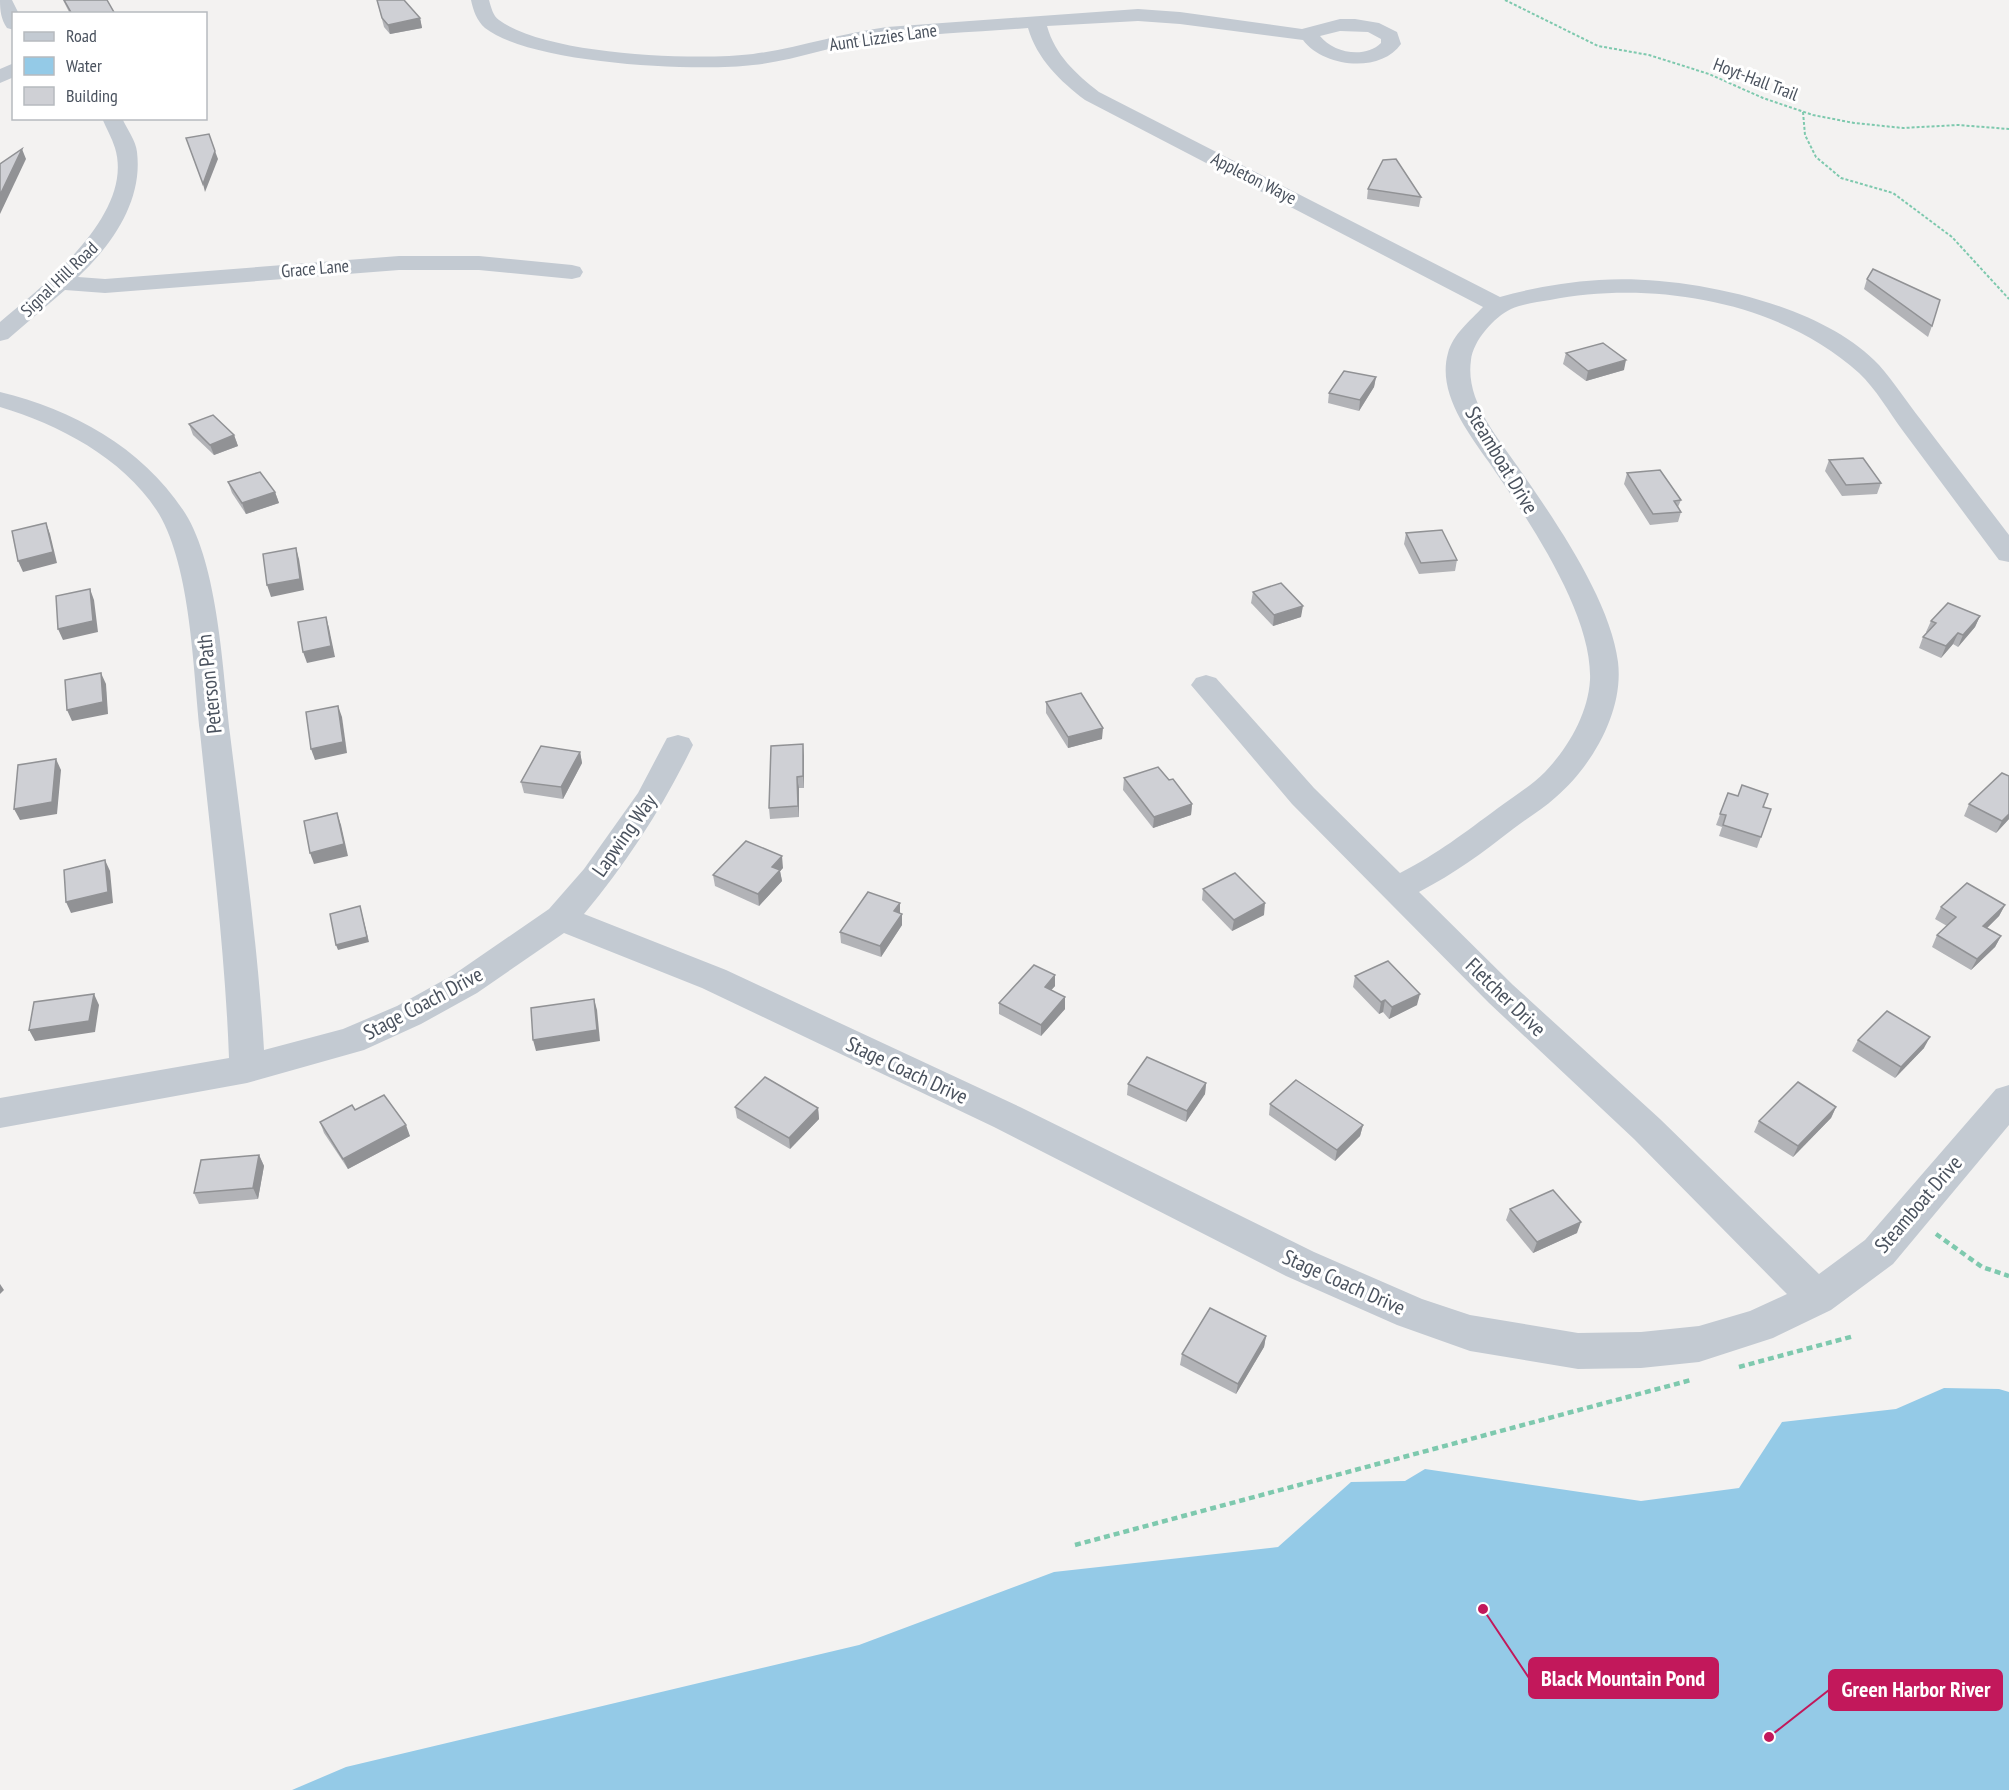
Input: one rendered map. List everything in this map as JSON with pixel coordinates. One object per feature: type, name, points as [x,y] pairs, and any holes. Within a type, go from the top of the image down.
[{"type":"street","points":[[3,0],[12,20]]},
{"type":"street","name":"Aunt Lizzies Lane","points":[[480,0],[487,20],[508,35],[536,45],[684,61],[749,60],[870,35],[1108,16],[1156,15],[1245,28],[1308,34]]},
{"type":"street","name":"Appleton Waye","points":[[1036,22],[1039,36],[1056,63],[1067,77],[1092,96],[1499,306]]},
{"type":"street","name":"Signal Hill Road","points":[[0,334],[59,283],[101,239],[118,211],[127,188],[129,174],[127,150],[113,120]]},
{"type":"street","name":"Grace Lane","points":[[59,283],[105,286],[399,262],[479,263],[572,272]]},
{"type":"street","name":"Steamboat Drive","points":[[1397,890],[1456,857],[1548,787],[1576,753],[1594,720],[1602,698],[1605,674],[1594,623],[1533,511],[1469,412],[1460,387],[1459,355],[1464,341],[1499,306],[1548,292],[1590,286],[1651,288],[1687,292],[1745,304],[1802,323],[1870,370],[2009,554]]},
{"type":"street","name":"Peterson Path","points":[[0,399],[67,424],[104,444],[133,467],[154,489],[184,540],[200,608],[206,654],[243,980],[247,1069]]},
{"type":"street","name":"Fletcher Drive","points":[[1206,685],[1304,796],[1397,890],[1501,994],[1647,1129],[1818,1298]]},
{"type":"street","name":"Lapwing Way","points":[[561,918],[596,877],[652,797],[678,745]]},
{"type":"street","name":"Stage Coach Drive","points":[[0,1113],[247,1069],[352,1040],[409,1015],[465,984],[561,918],[714,979],[1007,1117],[1300,1264],[1411,1313],[1470,1333],[1578,1351],[1641,1350],[1699,1344],[1760,1326],[1818,1298]]},
{"type":"street","name":"Steamboat Drive","points":[[1818,1298],[1879,1252],[2009,1099]]},
{"type":"path","name":"Hoyt-Hall Trail","points":[[1505,0],[1598,46],[1649,55],[1709,74],[1763,98],[1803,112],[1842,121],[1903,128],[1958,125],[2009,129]]},
{"type":"path","points":[[1803,112],[1805,135],[1816,157],[1841,178],[1893,193],[1952,237],[2009,299]]},
{"type":"path","points":[[1913,1214],[1948,1244],[1982,1267],[2009,1276]]},
{"type":"path","points":[[1728,1370],[1854,1336]]},
{"type":"path","points":[[1075,1545],[1694,1379]]},
{"type":"water","points":[[1944,1388],[1999,1389],[2009,1392],[2009,1790],[292,1790],[346,1767],[859,1645],[1054,1572],[1278,1547],[1351,1482],[1405,1481],[1425,1469],[1641,1501],[1739,1488],[1782,1422],[1896,1409]]},
{"type":"building","points":[[64,0],[107,0],[114,12],[71,12]]},
{"type":"building","points":[[377,0],[404,0],[420,18],[388,25],[382,18]]},
{"type":"building","points":[[209,134],[215,151],[203,184],[186,138]]},
{"type":"building","points":[[22,149],[0,195],[0,164]]},
{"type":"building","points":[[1396,159],[1421,197],[1368,189],[1383,160]]},
{"type":"building","points":[[1873,269],[1940,300],[1932,326],[1867,279]]},
{"type":"building","points":[[1603,343],[1626,360],[1588,371],[1566,353]]},
{"type":"building","points":[[1344,371],[1376,377],[1360,400],[1329,393]]},
{"type":"building","points":[[213,415],[234,435],[210,445],[189,424]]},
{"type":"building","points":[[1863,458],[1881,483],[1846,485],[1829,460]]},
{"type":"building","points":[[1660,470],[1681,500],[1674,501],[1681,512],[1653,514],[1627,473]]},
{"type":"building","points":[[260,472],[275,492],[242,503],[228,482]]},
{"type":"building","points":[[46,523],[53,552],[18,561],[12,531]]},
{"type":"building","points":[[1442,530],[1457,560],[1421,563],[1406,533]]},
{"type":"building","points":[[296,548],[300,579],[267,585],[263,554]]},
{"type":"building","points":[[1281,583],[1303,606],[1274,615],[1253,592]]},
{"type":"building","points":[[90,589],[93,621],[58,629],[56,596]]},
{"type":"building","points":[[1948,603],[1980,616],[1963,635],[1958,633],[1946,646],[1923,637],[1936,623],[1931,621]]},
{"type":"building","points":[[326,617],[331,646],[303,652],[298,622]]},
{"type":"building","points":[[101,673],[103,702],[67,710],[65,680]]},
{"type":"building","points":[[1081,693],[1103,728],[1068,737],[1046,702]]},
{"type":"building","points":[[338,706],[343,742],[311,749],[306,712]]},
{"type":"building","points":[[803,744],[803,776],[797,777],[798,806],[769,808],[771,746]]},
{"type":"building","points":[[541,746],[580,752],[561,787],[521,782]]},
{"type":"building","points":[[56,759],[52,802],[14,809],[18,765]]},
{"type":"building","points":[[1158,767],[1169,780],[1173,779],[1192,804],[1154,817],[1124,778]]},
{"type":"building","points":[[2002,773],[2009,776],[2009,814],[2002,821],[1969,804]]},
{"type":"building","points":[[1742,785],[1768,794],[1763,807],[1771,809],[1761,837],[1723,825],[1726,815],[1720,814],[1728,793],[1738,796]]},
{"type":"building","points":[[337,813],[344,844],[310,853],[304,821]]},
{"type":"building","points":[[746,841],[782,856],[772,867],[780,870],[758,894],[713,875]]},
{"type":"building","points":[[105,860],[108,892],[66,902],[64,870]]},
{"type":"building","points":[[1235,873],[1265,903],[1234,920],[1203,889]]},
{"type":"building","points":[[1967,883],[2005,905],[1983,926],[2001,936],[1977,959],[1937,935],[1956,917],[1941,907]]},
{"type":"building","points":[[868,892],[900,903],[894,911],[902,914],[880,946],[840,932]]},
{"type":"building","points":[[360,906],[367,937],[336,945],[330,914]]},
{"type":"building","points":[[1388,961],[1420,994],[1392,1007],[1385,1000],[1381,1002],[1355,976]]},
{"type":"building","points":[[1034,965],[1055,975],[1045,987],[1065,997],[1041,1025],[999,1003]]},
{"type":"building","points":[[94,994],[89,1021],[29,1030],[34,1002]]},
{"type":"building","points":[[594,999],[597,1030],[533,1040],[531,1008]]},
{"type":"building","points":[[1887,1011],[1930,1037],[1901,1067],[1858,1040]]},
{"type":"building","points":[[1147,1057],[1206,1083],[1187,1111],[1128,1084]]},
{"type":"building","points":[[765,1077],[818,1108],[789,1138],[735,1107]]},
{"type":"building","points":[[1296,1080],[1363,1125],[1337,1150],[1270,1104]]},
{"type":"building","points":[[1798,1082],[1836,1107],[1798,1146],[1759,1121]]},
{"type":"building","points":[[384,1095],[406,1125],[343,1159],[320,1122],[352,1105],[355,1110]]},
{"type":"building","points":[[259,1155],[253,1188],[194,1193],[201,1160]]},
{"type":"building","points":[[1553,1190],[1581,1222],[1537,1242],[1510,1209]]},
{"type":"building","points":[[1210,1308],[1266,1336],[1238,1384],[1182,1354]]},
{"type":"place","name":"Black Mountain Pond","points":[[1483,1609]]},
{"type":"place","name":"Green Harbor River","points":[[1769,1737]]}]
